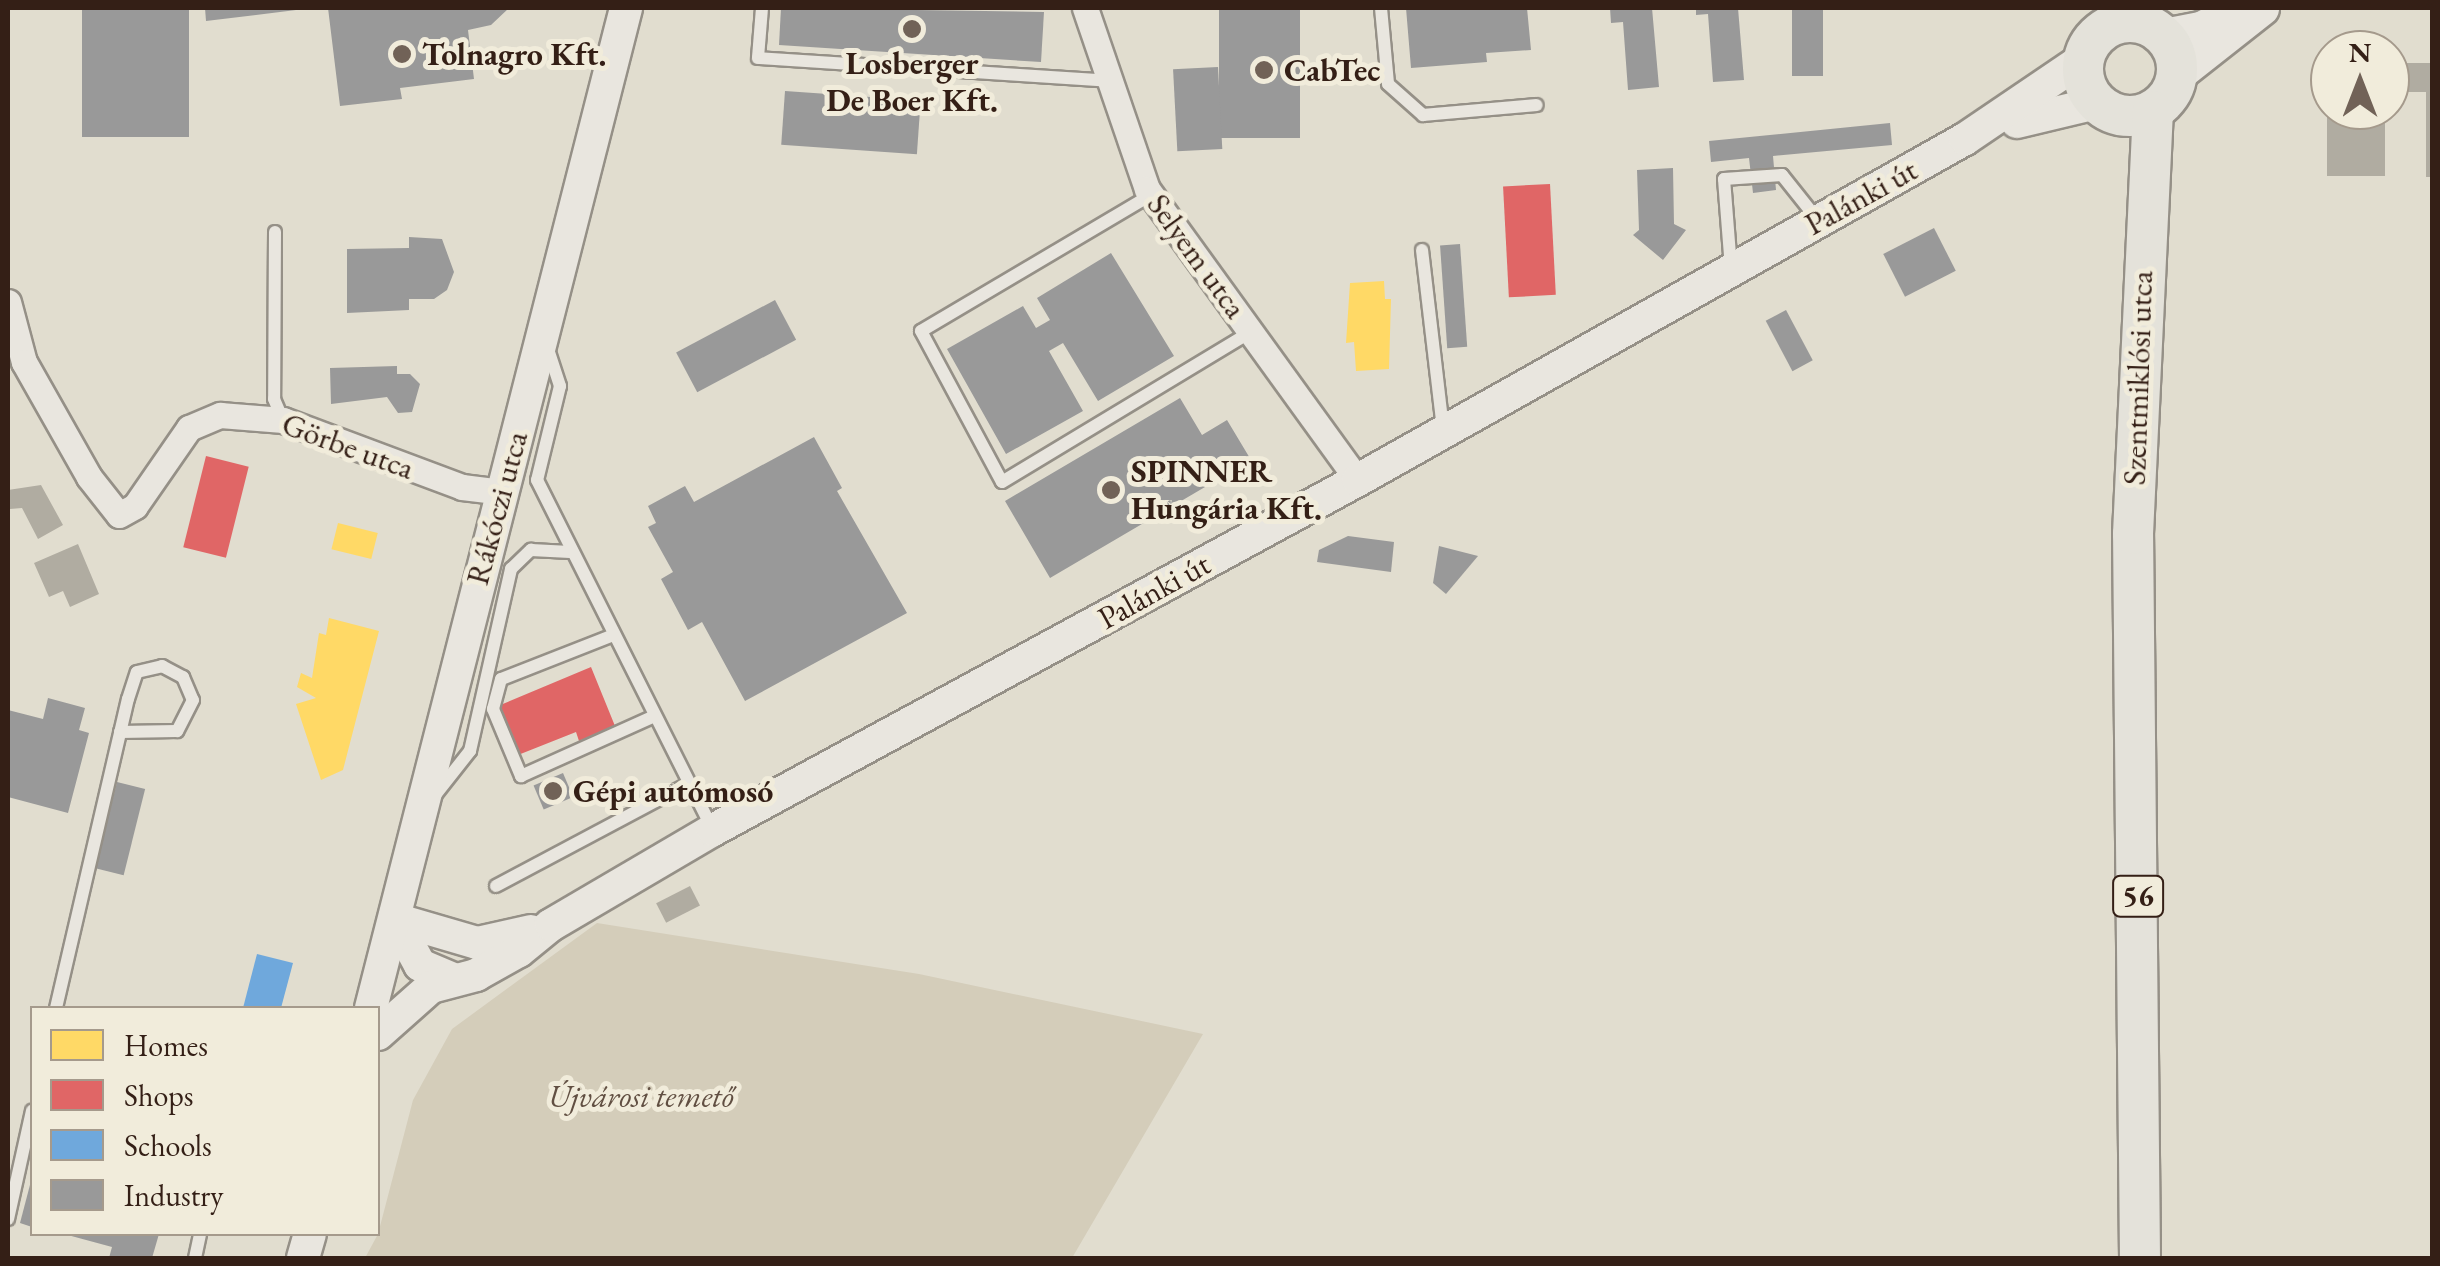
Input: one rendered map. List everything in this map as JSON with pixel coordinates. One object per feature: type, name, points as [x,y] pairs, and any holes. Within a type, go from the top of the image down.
[{"type":"main road","points":[[2084,59],[2134,20],[2202,29],[2240,8]]},
{"type":"main road","points":[[2122,110],[2177,74],[2261,8]]},
{"type":"main road","points":[[2134,20],[2177,74]]},
{"type":"main road","name":"56","points":[[2084,59],[2084,83],[2122,110]]},
{"type":"main road","name":"Szentmiklósi utca","points":[[2122,110],[2143,222],[2134,534],[2140,1258]]},
{"type":"street","name":"Rákóczi utca","points":[[372,1006],[626,8]]},
{"type":"street","name":"Selyem utca","points":[[1085,8],[1151,195],[1358,480]]},
{"type":"street","name":"Palánki út","points":[[380,1032],[413,999],[454,979],[476,975],[520,951],[551,925],[713,830],[1358,480],[1965,139],[2084,59]]},
{"type":"street","name":"Palánki út","points":[[1965,139],[2122,110]]},
{"type":"street","name":"Görbe utca","points":[[8,302],[24,362],[89,477],[119,516],[135,506],[189,428],[220,415],[283,420],[462,487],[500,492]]},
{"type":"street","name":"Palánki út","points":[[395,919],[477,943],[551,925]]},
{"type":"street","points":[[395,919],[420,965],[454,979]]},
{"type":"lane","points":[[762,8],[758,58],[1110,81]]},
{"type":"lane","points":[[1382,8],[1388,84],[1423,115],[1537,105]]},
{"type":"lane","points":[[1731,270],[1724,179],[1782,174],[1818,221]]},
{"type":"lane","points":[[1151,195],[921,331],[1002,482],[1251,332]]},
{"type":"lane","points":[[274,232],[274,399],[283,420]]},
{"type":"lane","points":[[1422,250],[1443,432]]},
{"type":"lane","points":[[542,333],[560,386],[537,480],[611,636],[713,830]]},
{"type":"lane","points":[[422,813],[470,751],[510,569],[532,550],[570,552]]},
{"type":"lane","points":[[611,636],[501,679],[493,709],[521,776],[652,717]]},
{"type":"lane","points":[[56,1006],[120,732],[138,672],[162,666],[183,677],[193,700],[177,731],[120,732]]},
{"type":"lane","points":[[496,886],[688,784]]},
{"type":"lane","points":[[8,1219],[30,1121]]},
{"type":"green space","name":"Újvárosi temető","points":[[597,923],[919,974],[1203,1034],[1072,1258],[365,1258],[380,1236],[413,1100],[452,1029]]},
{"type":"building: Homes","points":[[1384,281],[1385,299],[1391,299],[1389,369],[1356,371],[1354,342],[1346,343],[1350,283]]},
{"type":"building: Homes","points":[[338,523],[378,533],[371,559],[331,549]]},
{"type":"building: Homes","points":[[329,618],[379,631],[343,770],[321,780],[296,704],[316,698],[297,687],[301,673],[312,678],[319,633],[326,635]]},
{"type":"building: Shops","points":[[1550,184],[1556,295],[1509,297],[1503,186]]},
{"type":"building: Shops","points":[[206,456],[249,467],[226,558],[183,547]]},
{"type":"building: Shops","points":[[591,667],[615,726],[579,741],[576,732],[518,755],[498,706]]},
{"type":"building: Schools","points":[[257,954],[293,963],[282,1006],[244,1006]]},
{"type":"building: Industry","points":[[82,8],[189,8],[189,137],[82,137]]},
{"type":"building: Industry","points":[[205,8],[296,8],[296,10],[206,21]]},
{"type":"building: Industry","name":"Tolnagro Kft.","points":[[328,8],[509,8],[491,25],[468,30],[474,79],[400,88],[402,99],[340,106]]},
{"type":"building: Industry","name":"Losberger De Boer Kft.","points":[[781,8],[1044,12],[1041,62],[779,45]]},
{"type":"building: Industry","name":"CabTec","points":[[1219,8],[1300,8],[1300,138],[1219,138]]},
{"type":"building: Industry","points":[[1406,8],[1527,8],[1531,50],[1486,53],[1487,62],[1411,68]]},
{"type":"building: Industry","points":[[1610,8],[1652,8],[1659,87],[1628,90],[1623,22],[1611,23]]},
{"type":"building: Industry","points":[[1696,8],[1738,8],[1744,80],[1713,82],[1708,14],[1696,15]]},
{"type":"building: Industry","points":[[1792,8],[1823,8],[1823,76],[1792,76]]},
{"type":"building: Industry","points":[[1218,67],[1222,149],[1177,151],[1173,69]]},
{"type":"building: Industry","points":[[785,91],[921,100],[917,154],[781,145]]},
{"type":"building: Industry","points":[[1890,123],[1892,145],[1773,156],[1776,190],[1753,193],[1749,158],[1711,162],[1709,141]]},
{"type":"building: Industry","points":[[1673,168],[1674,224],[1686,230],[1663,260],[1633,235],[1639,230],[1637,170]]},
{"type":"building: Industry","points":[[1934,228],[1956,271],[1905,297],[1883,254]]},
{"type":"building: Industry","points":[[409,237],[442,239],[454,272],[447,290],[434,299],[409,299],[409,310],[347,313],[347,249],[409,248]]},
{"type":"building: Industry","points":[[1460,244],[1467,347],[1447,348],[1440,245]]},
{"type":"building: Industry","points":[[1111,253],[1174,356],[1098,401],[1063,343],[1049,351],[1083,411],[1006,454],[947,349],[1023,306],[1036,328],[1050,320],[1037,298]]},
{"type":"building: Industry","points":[[775,300],[796,340],[697,392],[676,353]]},
{"type":"building: Industry","points":[[1786,310],[1813,360],[1792,371],[1766,321]]},
{"type":"building: Industry","points":[[397,366],[397,374],[410,374],[420,384],[412,412],[398,413],[387,397],[331,404],[330,368]]},
{"type":"building: Industry","name":"SPINNER Hungária Kft.","points":[[1180,398],[1202,435],[1227,420],[1251,460],[1050,578],[1005,501]]},
{"type":"building: Industry","points":[[814,437],[842,488],[837,491],[907,613],[745,701],[702,622],[688,630],[661,579],[673,572],[648,527],[656,523],[648,506],[685,486],[694,502]]},
{"type":"building: Industry","points":[[1348,536],[1394,542],[1391,572],[1317,562],[1319,550]]},
{"type":"building: Industry","points":[[1439,546],[1478,556],[1446,594],[1433,583]]},
{"type":"building: Industry","points":[[48,698],[85,708],[79,730],[89,733],[68,813],[8,797],[8,710],[43,719]]},
{"type":"building: Industry","name":"Gépi autómosó","points":[[563,773],[573,797],[544,809],[534,786]]},
{"type":"building: Industry","points":[[117,782],[145,789],[124,875],[95,868]]},
{"type":"building: Industry","points":[[30,1185],[30,1226],[20,1223]]},
{"type":"building: Industry","points":[[71,1236],[158,1236],[152,1258],[109,1258],[112,1247]]},
{"type":"building: Other","points":[[2410,63],[2432,63],[2432,177],[2426,177],[2426,92],[2410,92]]},
{"type":"building: Other","points":[[2327,130],[2385,130],[2385,176],[2327,176]]},
{"type":"building: Other","points":[[41,485],[63,525],[38,539],[22,508],[10,509],[8,490]]},
{"type":"building: Other","points":[[78,544],[99,594],[70,607],[63,591],[49,597],[34,563]]},
{"type":"building: Other","points":[[690,886],[700,906],[666,923],[656,903]]},
{"type":"place","name":"Losberger De Boer Kft.","points":[[912,29]]},
{"type":"place","name":"Tolnagro Kft.","points":[[402,54]]},
{"type":"place","name":"CabTec","points":[[1264,70]]},
{"type":"place","name":"SPINNER Hungária Kft.","points":[[1111,490]]},
{"type":"place","name":"Gépi autómosó","points":[[553,791]]}]
